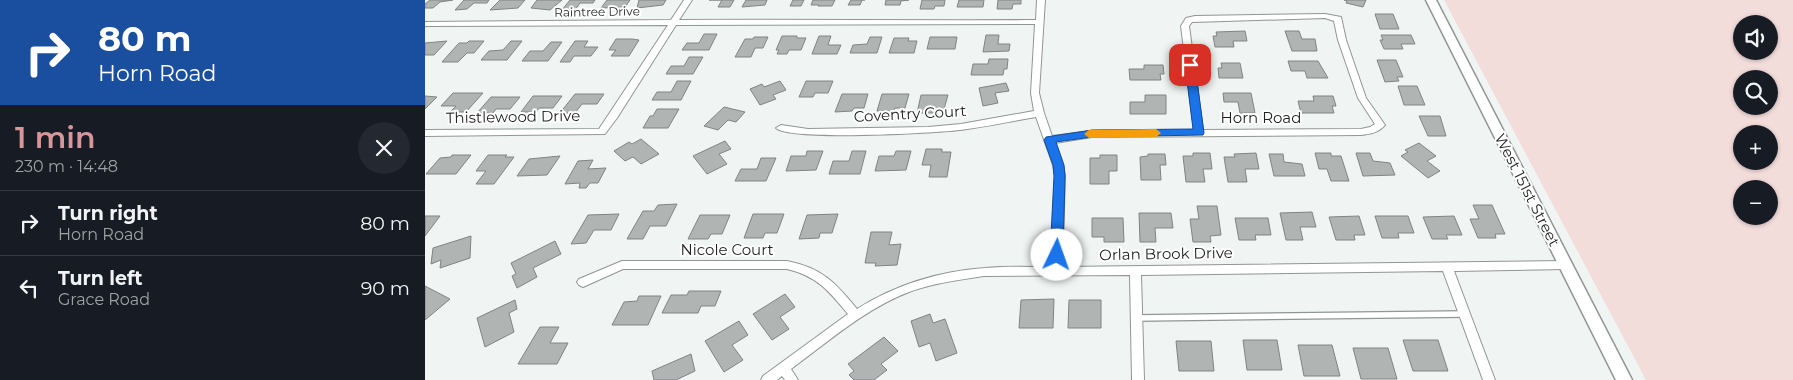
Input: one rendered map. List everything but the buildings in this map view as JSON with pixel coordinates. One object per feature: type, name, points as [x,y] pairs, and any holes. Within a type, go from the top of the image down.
[{"type":"street","points":[[673,22],[688,0]]},
{"type":"street","points":[[1041,0],[1034,80],[1039,113],[1058,165],[1060,185],[1056,271]]},
{"type":"street","name":"West 151st Street","points":[[1431,0],[1624,380]]},
{"type":"street","name":"Horn Road","points":[[1049,140],[1092,134],[1361,132],[1373,130],[1380,125],[1362,98],[1341,40],[1338,18],[1325,16],[1195,18],[1189,20],[1185,26],[1199,133]]},
{"type":"street","name":"Thistlewood Drive","points":[[425,133],[602,132],[673,22]]},
{"type":"street","name":"Raintree Drive","points":[[425,24],[1039,22]]},
{"type":"street","name":"Coventry Court","points":[[781,128],[808,132],[928,130],[961,127],[1039,113]]},
{"type":"street","name":"Nicole Court","points":[[583,282],[622,265],[787,265],[817,273],[830,284],[855,315]]},
{"type":"street","name":"Orlan Brook Drive","points":[[767,380],[855,315],[904,290],[954,276],[984,272],[1566,265]]},
{"type":"street","points":[[1447,266],[1489,380]]},
{"type":"street","points":[[1135,270],[1138,380]]},
{"type":"street","points":[[784,368],[792,380]]},
{"type":"lane","points":[[1136,318],[1466,314]]},
{"type":"shaded area","points":[[1444,0],[1793,0],[1793,380],[1646,380]]},
{"type":"slow traffic","points":[[1089,134],[1156,133]]},
{"type":"route","points":[[1057,255],[1060,176],[1049,140],[1092,134],[1199,133],[1190,65]]}]
